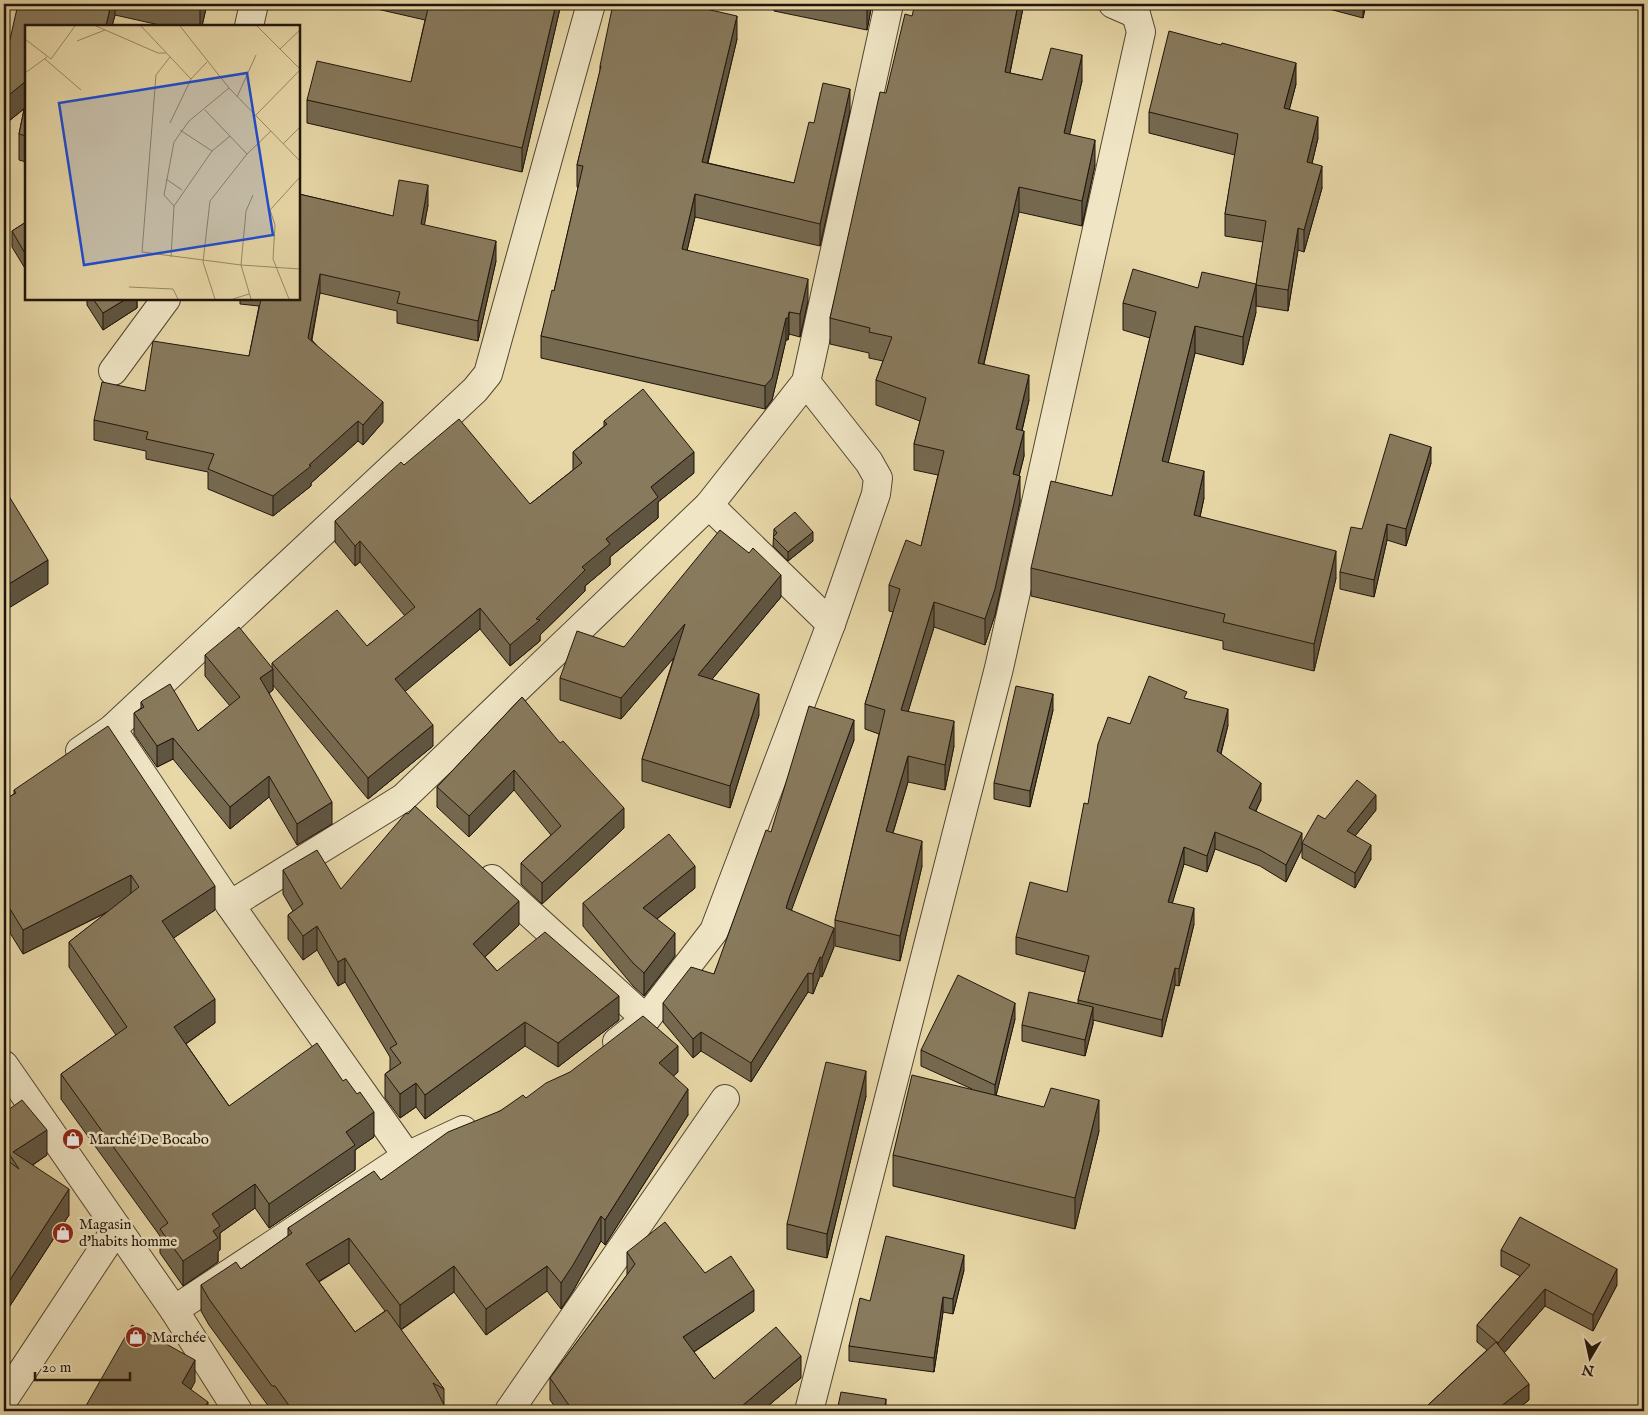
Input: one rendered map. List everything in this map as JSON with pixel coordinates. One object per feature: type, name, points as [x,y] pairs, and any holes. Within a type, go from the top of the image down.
[{"type":"street","points":[[249,25],[254,4]]},
{"type":"street","points":[[58,766],[112,730],[475,390],[488,374],[592,4]]},
{"type":"street","points":[[230,905],[410,805],[709,504],[806,382],[889,4]]},
{"type":"street","points":[[809,1411],[998,668],[1141,32],[1136,14],[1113,4]]},
{"type":"street","points":[[113,371],[165,300]]},
{"type":"street","points":[[600,1055],[646,1019],[714,931],[831,624],[876,494],[878,478],[869,462],[806,382]]},
{"type":"street","points":[[709,504],[831,624]]},
{"type":"street","points":[[112,730],[230,905],[406,1156]]},
{"type":"street","points":[[477,865],[646,1019]]},
{"type":"street","points":[[4,1065],[174,1310],[238,1411]]},
{"type":"street","points":[[509,1411],[725,1099]]},
{"type":"street","points":[[174,1310],[406,1156],[484,1120]]},
{"type":"street","points":[[4,1399],[117,1228]]},
{"type":"building","points":[[18,4],[111,4],[106,25],[25,25],[25,82],[4,99],[4,66]]},
{"type":"building","points":[[180,4],[201,4],[200,8]]},
{"type":"building","points":[[429,4],[556,4],[522,148],[307,100],[317,61],[411,82]]},
{"type":"building","points":[[613,4],[707,4],[706,9],[737,16],[702,162],[794,183],[809,122],[814,123],[823,83],[850,89],[820,224],[695,194],[682,249],[808,279],[800,314],[789,312],[788,318],[786,318],[772,378],[765,386],[541,336],[552,290],[554,291],[583,166],[577,165],[601,66]]},
{"type":"building","points":[[915,4],[1018,4],[1005,72],[1042,80],[1051,48],[1082,55],[1064,133],[1095,140],[1082,201],[1019,187],[978,363],[1029,375],[1016,429],[1024,431],[1013,474],[1020,476],[995,589],[985,619],[934,602],[901,710],[954,721],[945,765],[908,756],[886,831],[922,841],[900,936],[835,920],[885,710],[865,704],[900,589],[889,585],[906,540],[921,546],[944,451],[914,444],[926,398],[876,380],[892,337],[869,332],[870,328],[830,318],[880,92],[886,93],[905,14],[912,16]]},
{"type":"building","points":[[1169,31],[1296,63],[1284,108],[1318,117],[1307,162],[1322,166],[1304,230],[1298,228],[1288,290],[1256,285],[1266,221],[1225,214],[1238,134],[1149,112]]},
{"type":"building","points":[[25,105],[25,136],[19,134]]},
{"type":"building","points":[[399,180],[428,185],[421,224],[496,241],[478,321],[397,303],[400,292],[320,274],[308,338],[383,402],[363,425],[358,421],[309,465],[311,466],[273,496],[208,469],[214,454],[146,439],[148,432],[94,420],[102,382],[145,391],[153,341],[249,356],[261,300],[300,300],[300,194],[393,216]]},
{"type":"building","points":[[25,223],[25,253],[12,231]]},
{"type":"building","points":[[1133,269],[1198,288],[1202,272],[1256,284],[1243,337],[1195,326],[1162,461],[1204,471],[1194,515],[1336,551],[1314,644],[1223,622],[1225,614],[1031,568],[1051,481],[1112,496],[1156,312],[1123,303]]},
{"type":"building","points":[[94,300],[124,300],[103,313]]},
{"type":"building","points":[[643,389],[694,452],[651,487],[658,497],[606,539],[610,544],[582,567],[585,570],[536,619],[540,620],[510,645],[480,608],[395,679],[433,725],[368,778],[272,663],[337,610],[367,646],[415,607],[360,541],[355,546],[335,521],[401,462],[404,465],[459,419],[530,504],[582,463],[573,452],[607,424],[604,421]]},
{"type":"building","points":[[1390,434],[1431,447],[1406,529],[1387,524],[1374,580],[1340,572],[1351,527],[1362,529]]},
{"type":"building","points":[[4,488],[48,560],[4,587]]},
{"type":"building","points":[[795,512],[813,532],[788,552],[773,537],[777,533],[774,529]]},
{"type":"building","points":[[720,530],[749,553],[753,548],[781,575],[698,675],[759,694],[730,786],[642,759],[685,624],[621,698],[560,678],[577,631],[624,647]]},
{"type":"building","points":[[239,627],[273,669],[260,678],[332,802],[297,824],[269,776],[230,807],[173,738],[157,746],[134,713],[144,707],[142,701],[170,684],[198,731],[240,697],[205,655]]},
{"type":"building","points":[[1149,676],[1187,692],[1184,698],[1228,709],[1217,751],[1261,783],[1249,808],[1302,833],[1286,865],[1260,850],[1215,832],[1207,856],[1184,847],[1168,902],[1194,908],[1179,969],[1175,968],[1162,1020],[1078,1000],[1089,956],[1016,937],[1030,882],[1067,892],[1084,803],[1088,804],[1098,744],[1108,717],[1130,724]]},
{"type":"building","points":[[1016,686],[1053,694],[1030,791],[994,783]]},
{"type":"building","points":[[522,697],[560,743],[563,741],[624,808],[542,883],[521,863],[561,826],[514,770],[469,816],[437,787]]},
{"type":"building","points":[[809,706],[854,720],[786,908],[834,928],[822,958],[820,957],[813,974],[808,973],[751,1063],[701,1032],[693,1039],[663,1003],[691,967],[714,974],[766,830],[771,832]]},
{"type":"building","points":[[108,726],[215,886],[162,921],[215,999],[174,1027],[229,1106],[317,1043],[343,1081],[346,1079],[357,1094],[360,1092],[374,1112],[346,1132],[355,1145],[269,1204],[255,1184],[212,1214],[220,1226],[213,1231],[218,1238],[183,1261],[160,1229],[168,1223],[61,1074],[127,1027],[69,942],[139,887],[131,875],[23,930],[10,909],[4,913],[4,800],[16,793],[14,790]]},
{"type":"building","points":[[1357,780],[1376,795],[1347,831],[1371,845],[1355,873],[1302,843],[1318,815],[1325,819]]},
{"type":"building","points":[[415,806],[519,901],[473,944],[497,971],[545,932],[619,996],[558,1043],[525,1022],[425,1095],[416,1083],[400,1094],[385,1074],[401,1063],[390,1048],[397,1044],[345,958],[338,962],[317,926],[303,936],[288,915],[303,904],[283,870],[317,850],[341,889],[406,813],[408,814]]},
{"type":"building","points":[[669,834],[695,866],[643,908],[675,933],[644,973],[633,963],[583,903]]},
{"type":"building","points":[[958,975],[1015,1003],[995,1085],[921,1050]]},
{"type":"building","points":[[1029,992],[1093,1007],[1085,1040],[1022,1025]]},
{"type":"building","points":[[643,1016],[678,1046],[659,1063],[688,1089],[605,1220],[601,1216],[561,1283],[547,1266],[486,1309],[454,1266],[400,1305],[349,1238],[306,1264],[355,1332],[387,1310],[444,1389],[433,1383],[447,1411],[293,1411],[275,1386],[272,1386],[209,1299],[201,1285],[236,1262],[241,1269],[292,1233],[288,1228],[374,1171],[381,1180],[448,1132],[500,1111],[523,1095],[526,1098],[546,1083],[570,1072]]},
{"type":"building","points":[[826,1062],[866,1071],[827,1234],[787,1224]]},
{"type":"building","points":[[912,1075],[1044,1107],[1051,1088],[1099,1100],[1075,1198],[893,1155]]},
{"type":"building","points":[[22,1100],[47,1130],[13,1152],[69,1189],[4,1289],[4,1158],[19,1169],[4,1146],[4,1113]]},
{"type":"building","points":[[1520,1217],[1617,1269],[1593,1315],[1545,1289],[1498,1343],[1477,1325],[1530,1265],[1501,1250]]},
{"type":"building","points":[[665,1222],[705,1273],[731,1256],[754,1290],[683,1337],[714,1379],[776,1327],[801,1356],[736,1411],[573,1411],[550,1378],[635,1264],[627,1252]]},
{"type":"building","points":[[886,1236],[964,1255],[953,1299],[943,1297],[934,1358],[849,1346],[860,1298],[870,1301]]},
{"type":"building","points":[[132,1325],[195,1360],[182,1383],[208,1402],[203,1409],[205,1411],[83,1411]]},
{"type":"building","points":[[1496,1342],[1529,1384],[1495,1411],[1430,1411],[1426,1407]]},
{"type":"building","points":[[841,1392],[886,1399],[884,1411],[837,1411]]},
{"type":"place","name":"Marché De Bocabo","points":[[73,1139]]},
{"type":"place","name":"Magasin d'habits homme","points":[[63,1233]]},
{"type":"place","name":"Marchée","points":[[136,1337]]}]
